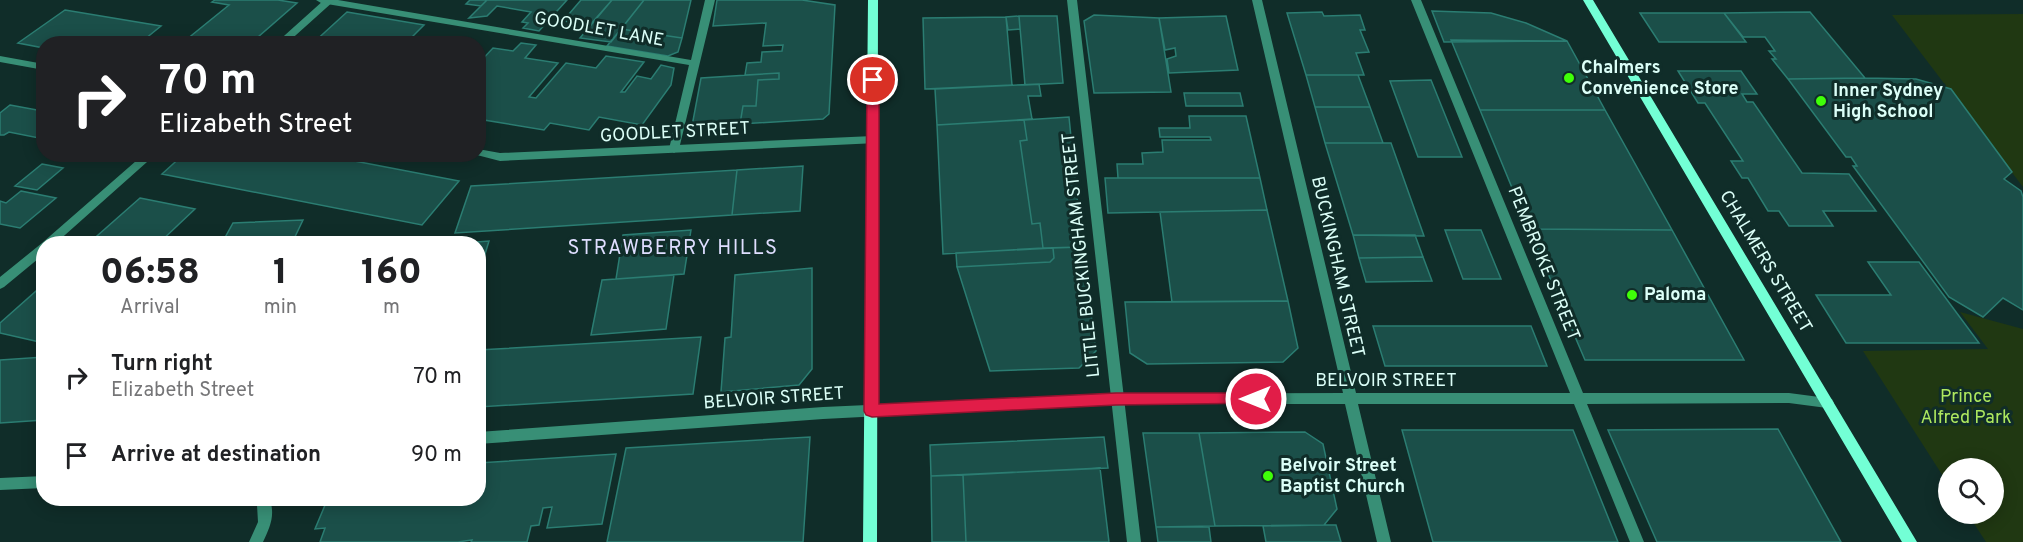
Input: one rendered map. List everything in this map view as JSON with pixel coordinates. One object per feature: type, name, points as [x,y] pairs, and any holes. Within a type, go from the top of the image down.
[{"type":"main road","points":[[870,542],[873,0]]},
{"type":"main road","name":"CHALMERS STREET","points":[[1588,0],[1910,542]]},
{"type":"street","points":[[289,36],[327,0]]},
{"type":"street","name":"GOODLET LANE","points":[[327,0],[693,63]]},
{"type":"street","points":[[674,149],[710,0]]},
{"type":"street","name":"LITTLE BUCKINGHAM STREET","points":[[1071,0],[1134,542]]},
{"type":"street","name":"BUCKINGHAM STREET","points":[[1257,0],[1384,542]]},
{"type":"street","name":"PEMBROKE STREET","points":[[1416,0],[1637,542]]},
{"type":"street","points":[[0,59],[36,66]]},
{"type":"street","name":"GOODLET STREET","points":[[486,154],[500,157],[873,141]]},
{"type":"street","points":[[56,236],[142,162]]},
{"type":"street","points":[[0,284],[36,254]]},
{"type":"street","name":"BELVOIR STREET","points":[[486,437],[872,411],[1116,399],[1789,398],[1827,403]]},
{"type":"street","points":[[0,484],[36,482]]},
{"type":"street","points":[[256,542],[265,522],[264,506]]},
{"type":"green space","points":[[2023,14],[2023,187],[1892,15]]},
{"type":"green space","name":"Prince Alfred Park","points":[[1960,312],[2023,329],[2023,542],[1986,542],[1974,524],[2004,524],[2004,458],[1938,458],[1938,468],[1863,351],[1988,349]]},
{"type":"building","points":[[215,0],[278,0],[297,3],[259,36],[191,36],[229,5],[212,2]]},
{"type":"building","points":[[470,0],[487,0],[481,6],[466,4]]},
{"type":"building","points":[[487,0],[567,0],[539,31],[523,28],[528,23],[522,22],[531,12],[497,6],[487,16],[469,18]]},
{"type":"building","points":[[581,0],[612,0],[590,25],[563,21]]},
{"type":"building","points":[[612,0],[644,0],[611,42],[580,38]]},
{"type":"building","points":[[644,0],[691,0],[682,38],[621,29]]},
{"type":"building","points":[[717,0],[802,0],[835,5],[829,114],[823,119],[740,124],[743,106],[756,106],[758,80],[779,79],[779,73],[745,75],[747,63],[761,62],[762,52],[782,51],[783,45],[763,46],[766,23],[713,26]]},
{"type":"building","points":[[65,10],[161,26],[149,36],[36,36],[36,46],[18,43]]},
{"type":"building","points":[[1432,11],[1491,13],[1526,23],[1567,41],[1444,42]]},
{"type":"building","points":[[347,12],[424,25],[413,36],[321,36]]},
{"type":"building","points":[[1322,12],[1324,16],[1360,15],[1365,30],[1360,30],[1369,52],[1356,53],[1364,75],[1306,75],[1287,13]]},
{"type":"building","points":[[1810,12],[1865,78],[1788,79],[1772,59],[1776,59],[1769,51],[1775,51],[1765,37],[1743,37],[1724,13]]},
{"type":"building","points":[[1640,13],[1724,13],[1746,42],[1659,42]]},
{"type":"building","points":[[1094,15],[1159,18],[1171,92],[1094,93],[1084,21]]},
{"type":"building","points":[[1019,16],[1057,16],[1063,83],[1025,85]]},
{"type":"building","points":[[1019,16],[1020,29],[1008,30],[1006,17]]},
{"type":"building","points":[[1226,16],[1238,70],[1169,73],[1167,59],[1176,56],[1175,48],[1165,50],[1159,18]]},
{"type":"building","points":[[1006,17],[1012,85],[925,89],[923,18]]},
{"type":"building","points":[[621,29],[682,38],[678,52],[668,56],[607,46]]},
{"type":"building","points":[[1451,40],[1567,41],[1605,110],[1480,110]]},
{"type":"building","points":[[521,43],[536,45],[525,58],[558,63],[529,97],[536,98],[566,63],[596,68],[606,56],[644,62],[621,92],[625,92],[637,76],[651,79],[661,65],[674,68],[671,85],[642,125],[599,117],[589,130],[550,123],[544,130],[486,120],[486,55],[493,48],[513,51]]},
{"type":"building","points":[[1678,71],[1741,71],[1757,94],[1742,94],[1747,102],[1753,102],[1802,173],[1849,174],[1876,211],[1823,211],[1833,226],[1789,226],[1779,211],[1768,211],[1748,178],[1742,178],[1731,161],[1743,161],[1705,103],[1698,103]]},
{"type":"building","points":[[779,73],[779,79],[758,80],[756,106],[743,106],[740,124],[692,126],[701,78]]},
{"type":"building","points":[[1306,75],[1358,75],[1370,107],[1315,107]]},
{"type":"building","points":[[1788,79],[1916,79],[1951,89],[2012,172],[2004,179],[2021,191],[2023,197],[2023,310],[2003,298],[1983,317],[1949,297],[1853,166],[1857,166],[1851,157],[1846,157]]},
{"type":"building","points":[[1431,80],[1462,157],[1418,157],[1390,81]]},
{"type":"building","points":[[1039,84],[1041,96],[1028,96],[1032,119],[937,125],[935,89]]},
{"type":"building","points":[[1184,93],[1240,93],[1243,106],[1186,106]]},
{"type":"building","points":[[10,105],[36,110],[36,137],[9,132],[0,135],[0,113]]},
{"type":"building","points":[[1315,107],[1370,107],[1383,143],[1325,143]]},
{"type":"building","points":[[1480,110],[1605,110],[1672,230],[1529,229]]},
{"type":"building","points":[[1189,116],[1246,116],[1260,178],[1118,178],[1117,164],[1143,164],[1142,153],[1163,152],[1162,140],[1211,140],[1210,137],[1160,137],[1159,128],[1190,128]]},
{"type":"building","points":[[1069,117],[1082,247],[1043,248],[1040,223],[1032,224],[1020,141],[1027,140],[1024,120]]},
{"type":"building","points":[[1024,120],[1027,140],[1020,141],[1032,224],[1040,223],[1043,248],[943,254],[937,125]]},
{"type":"building","points":[[1325,143],[1391,143],[1424,236],[1353,235]]},
{"type":"building","points":[[175,162],[360,162],[459,181],[422,225],[162,174]]},
{"type":"building","points":[[42,164],[63,168],[37,190],[15,186]]},
{"type":"building","points":[[803,166],[800,211],[732,215],[737,170]]},
{"type":"building","points":[[737,170],[732,215],[455,233],[471,186]]},
{"type":"building","points":[[1105,178],[1260,178],[1267,210],[1108,213]]},
{"type":"building","points":[[21,191],[56,198],[20,228],[0,224],[0,201],[6,203]]},
{"type":"building","points":[[140,198],[195,209],[166,236],[97,236]]},
{"type":"building","points":[[1267,210],[1288,301],[1172,302],[1160,212]]},
{"type":"building","points":[[303,220],[295,236],[226,236],[233,223]]},
{"type":"building","name":"Paloma","points":[[1529,229],[1672,230],[1744,360],[1585,360]]},
{"type":"building","points":[[691,230],[684,274],[616,279],[623,235]]},
{"type":"building","points":[[1445,230],[1481,230],[1501,279],[1463,279]]},
{"type":"building","points":[[1353,235],[1415,235],[1423,257],[1359,258]]},
{"type":"building","points":[[1082,247],[1096,351],[1079,368],[990,371],[957,267],[1050,262],[1054,258],[1053,248]]},
{"type":"building","points":[[1053,248],[1054,258],[1050,262],[957,267],[956,253]]},
{"type":"building","points":[[1423,257],[1432,281],[1366,282],[1359,258]]},
{"type":"building","points":[[1868,262],[1919,262],[1979,343],[1846,343],[1816,295],[1891,295]]},
{"type":"building","points":[[812,268],[812,369],[799,385],[721,392],[725,338],[731,337],[735,275]]},
{"type":"building","points":[[674,275],[666,329],[591,335],[602,280]]},
{"type":"building","points":[[36,291],[36,341],[0,333],[0,323]]},
{"type":"building","points":[[1288,301],[1298,348],[1283,362],[1147,364],[1130,353],[1125,302]]},
{"type":"building","points":[[1373,326],[1531,326],[1547,366],[1385,366]]},
{"type":"building","points":[[701,337],[693,394],[486,407],[486,350]]},
{"type":"building","points":[[36,358],[36,421],[0,423],[0,360]]},
{"type":"building","points":[[1778,429],[1841,542],[1657,542],[1608,430]]},
{"type":"building","points":[[1402,430],[1573,430],[1618,542],[1433,542]]},
{"type":"building","name":"Belvoir Street Baptist Church","points":[[1305,432],[1323,444],[1337,509],[1324,525],[1215,526],[1199,433]]},
{"type":"building","points":[[1143,433],[1199,433],[1215,526],[1156,527]]},
{"type":"building","points":[[810,437],[803,542],[607,542],[626,448]]},
{"type":"building","points":[[1104,437],[1108,468],[931,476],[930,445]]},
{"type":"building","points":[[616,454],[602,524],[547,528],[552,507],[543,508],[539,525],[531,526],[527,542],[471,542],[472,540],[458,542],[320,542],[325,528],[315,529],[325,506],[486,506],[486,462]]},
{"type":"building","points":[[1100,468],[1109,542],[966,542],[963,475]]},
{"type":"building","points":[[963,475],[966,542],[932,542],[931,476]]},
{"type":"building","points":[[1336,525],[1341,542],[1266,542],[1263,526]]},
{"type":"building","points":[[1156,527],[1209,527],[1211,542],[1158,542]]},
{"type":"place","name":"Chalmers Convenience Store","points":[[1569,78]]},
{"type":"place","name":"Inner Sydney High School","points":[[1821,101]]},
{"type":"place","name":"Paloma","points":[[1632,295]]},
{"type":"place","name":"Belvoir Street Baptist Church","points":[[1268,476]]},
{"type":"district","name":"STRAWBERRY HILLS","points":[[673,249]]},
{"type":"route","points":[[873,80],[872,411],[1116,399],[1256,399]]}]
